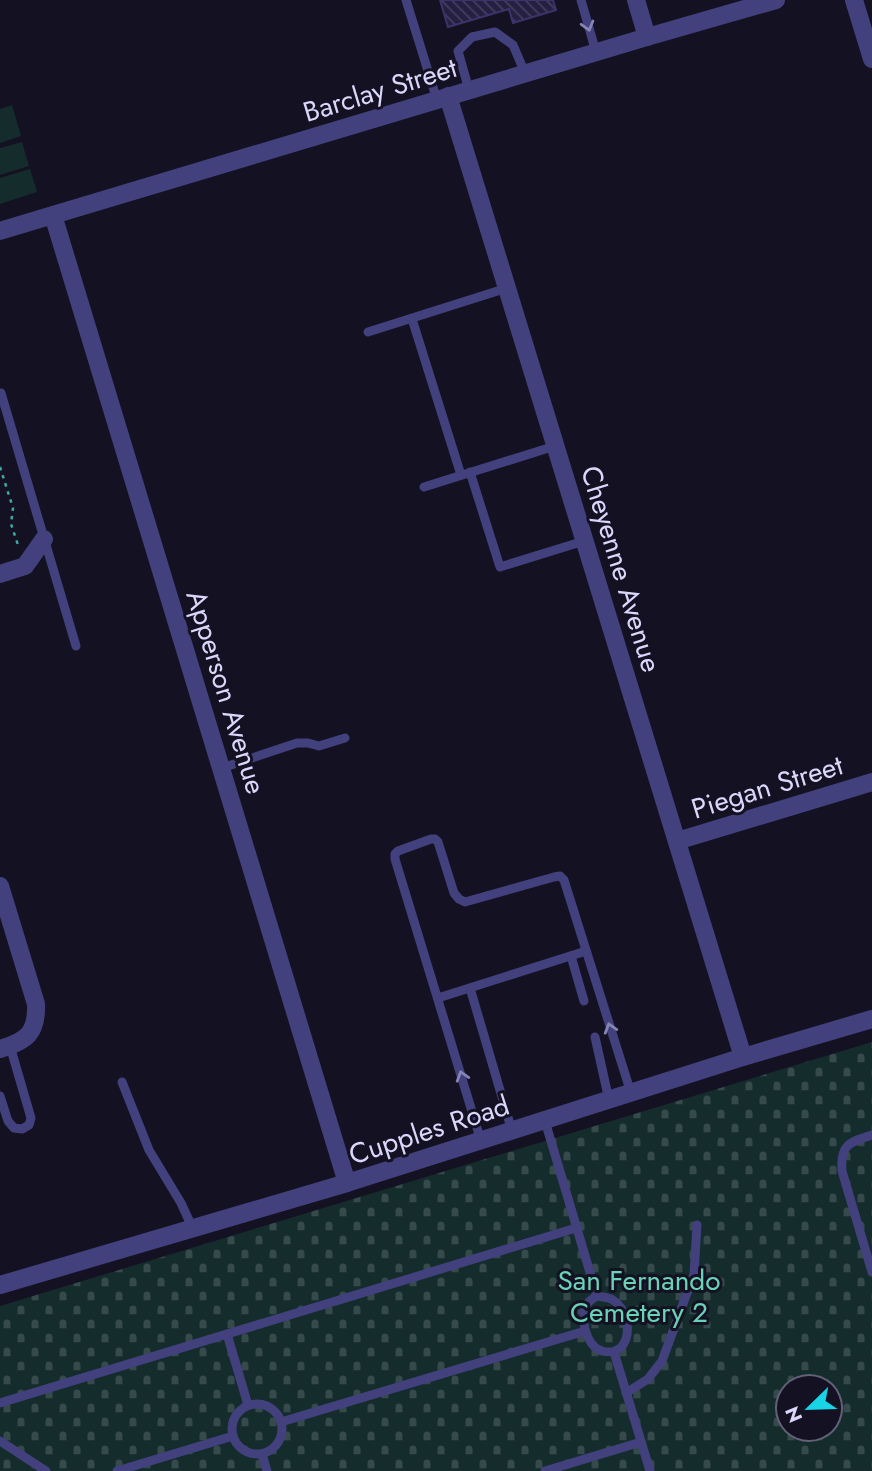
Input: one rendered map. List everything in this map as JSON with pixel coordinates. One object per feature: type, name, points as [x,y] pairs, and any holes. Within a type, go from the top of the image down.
[{"type":"street","points":[[636,0],[647,37]]},
{"type":"street","name":"Barclay Street","points":[[0,231],[776,0]]},
{"type":"street","points":[[854,0],[872,59]]},
{"type":"street","name":"Cheyenne Avenue","points":[[442,98],[507,288],[743,1058]]},
{"type":"street","name":"Apperson Avenue","points":[[53,215],[347,1184]]},
{"type":"street","points":[[0,574],[25,566],[44,539]]},
{"type":"street","name":"Piegan Street","points":[[677,841],[872,782]]},
{"type":"street","points":[[0,886],[36,1004],[36,1023],[27,1037],[5,1048]]},
{"type":"street","name":"Cupples Road","points":[[0,1285],[347,1184],[872,1018]]},
{"type":"lane","points":[[406,0],[442,98]]},
{"type":"lane","points":[[581,0],[596,52]]},
{"type":"lane","points":[[469,90],[458,51],[472,37],[495,32],[513,45],[525,73]]},
{"type":"lane","points":[[369,332],[507,288]]},
{"type":"lane","points":[[412,319],[500,566],[584,541]]},
{"type":"lane","points":[[1,393],[76,646]]},
{"type":"lane","points":[[424,486],[555,446]]},
{"type":"lane","points":[[222,768],[297,743],[319,746],[345,738]]},
{"type":"lane","points":[[481,1141],[396,859],[398,851],[431,839],[438,842],[454,893],[465,902],[554,877],[560,876],[564,880],[631,1093]]},
{"type":"lane","points":[[438,998],[586,951]]},
{"type":"lane","points":[[571,956],[584,1000]]},
{"type":"lane","points":[[470,988],[512,1131]]},
{"type":"lane","points":[[595,1037],[609,1100]]},
{"type":"lane","points":[[0,1096],[8,1121],[14,1128],[22,1129],[29,1125],[31,1118],[5,1048]]},
{"type":"lane","points":[[122,1082],[149,1150],[181,1203],[193,1229]]},
{"type":"lane","points":[[545,1121],[597,1296]]},
{"type":"lane","points":[[872,1135],[856,1139],[847,1146],[841,1156],[842,1171],[872,1272]]},
{"type":"lane","points":[[626,1393],[648,1379],[662,1361],[694,1274],[697,1225]]},
{"type":"lane","points":[[0,1404],[576,1228]]},
{"type":"lane","points":[[597,1296],[611,1298],[620,1306],[626,1317],[627,1332],[623,1345],[614,1352],[601,1351],[593,1345],[585,1331],[584,1315],[588,1302],[597,1296]]},
{"type":"lane","points":[[282,1422],[585,1331]]},
{"type":"lane","points":[[227,1334],[248,1405]]},
{"type":"lane","points":[[614,1352],[650,1471]]},
{"type":"lane","points":[[256,1403],[272,1408],[282,1422],[281,1438],[276,1446],[262,1454],[244,1451],[233,1436],[234,1418],[248,1405],[256,1403]]},
{"type":"lane","points":[[117,1471],[233,1436]]},
{"type":"lane","points":[[0,1441],[46,1471]]},
{"type":"lane","points":[[545,1471],[641,1442]]},
{"type":"lane","points":[[262,1454],[267,1471]]},
{"type":"path","points":[[0,467],[13,508],[12,524],[25,566]]},
{"type":"green space","points":[[12,105],[21,136],[0,143],[0,109]]},
{"type":"green space","points":[[22,142],[29,166],[0,175],[0,148]]},
{"type":"green space","points":[[30,169],[37,192],[0,204],[0,178]]},
{"type":"green space","name":"San Fernando Cemetery 2","points":[[872,1042],[872,1471],[0,1471],[0,1306]]},
{"type":"building","points":[[440,0],[553,0],[556,10],[513,23],[509,9],[448,27]]}]
